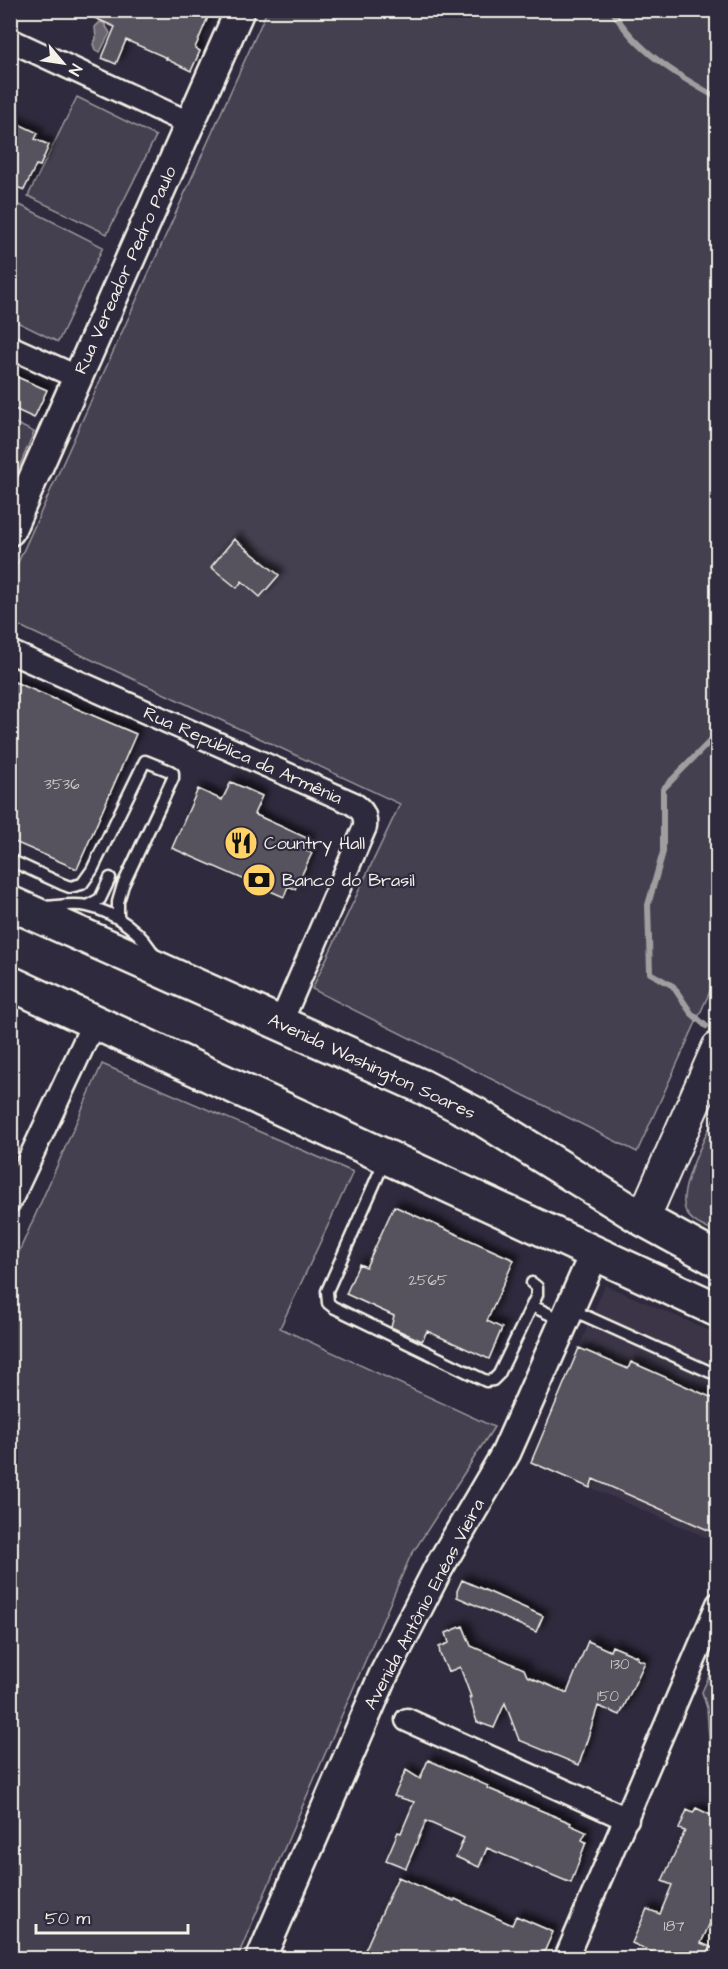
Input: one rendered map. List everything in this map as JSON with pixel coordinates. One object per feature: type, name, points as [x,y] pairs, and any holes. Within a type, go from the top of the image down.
[{"type":"highway","name":"Avenida Washington Soares","points":[[17,906],[421,1086],[474,1114],[643,1219],[717,1260]]},
{"type":"highway","points":[[10,983],[717,1310]]},
{"type":"main road","points":[[643,1219],[717,1048]]},
{"type":"street","name":"Rua Vereador Pedro Paulo","points":[[10,531],[240,10]]},
{"type":"street","points":[[10,40],[191,124]]},
{"type":"street","points":[[10,347],[77,377]]},
{"type":"street","name":"Rua República da Armênia","points":[[10,652],[362,809],[366,820],[365,827],[281,1022]]},
{"type":"street","points":[[10,1201],[94,1022]]},
{"type":"street","name":"Avenida Antônio Enéas Vieira","points":[[261,1959],[384,1674],[438,1569],[506,1453],[594,1254]]},
{"type":"street","points":[[566,1959],[717,1604]]},
{"type":"street","points":[[406,1720],[627,1819]]},
{"type":"lane","points":[[10,860],[70,887],[82,884],[92,870],[145,761],[170,771],[173,773],[173,778],[123,885],[118,902],[118,918]]},
{"type":"lane","points":[[87,906],[100,899],[110,878]]},
{"type":"lane","points":[[17,906],[87,906],[118,918],[144,939],[161,970]]},
{"type":"lane","points":[[386,1157],[327,1291],[328,1303],[486,1381],[493,1380],[499,1374],[532,1306],[537,1294],[537,1287],[532,1283]]},
{"type":"lane","points":[[532,1306],[567,1315],[710,1372],[717,1370]]},
{"type":"shaded area","points":[[267,11],[717,11],[717,976],[637,1152],[312,989],[400,804],[11,622],[11,578]]},
{"type":"shaded area","points":[[100,22],[104,23],[110,33],[100,52],[95,50],[93,44],[96,39],[95,27]]},
{"type":"shaded area","points":[[77,97],[156,136],[107,234],[28,196]]},
{"type":"shaded area","points":[[20,205],[103,247],[58,342],[11,319],[11,224]]},
{"type":"shaded area","points":[[11,421],[34,432],[11,486]]},
{"type":"shaded area","points":[[102,1064],[353,1172],[280,1328],[494,1427],[410,1557],[237,1958],[11,1958],[11,1270]]},
{"type":"shaded area","points":[[717,1111],[717,1233],[692,1220],[686,1212],[684,1203],[689,1177]]},
{"type":"shaded area","points":[[605,1285],[717,1334],[717,1542],[531,1462]]},
{"type":"shaded area","points":[[717,1658],[717,1768],[710,1753],[707,1708],[702,1692]]},
{"type":"building","points":[[77,10],[211,10],[195,48],[200,51],[191,71],[126,40],[116,64],[102,58],[115,27]]},
{"type":"building","points":[[10,120],[38,133],[35,139],[49,145],[40,166],[36,165],[24,190],[10,184]]},
{"type":"building","points":[[10,374],[47,390],[34,418],[10,407]]},
{"type":"building","points":[[234,539],[279,575],[260,597],[242,581],[237,588],[211,567]]},
{"type":"building","points":[[10,680],[136,734],[77,869],[10,840]]},
{"type":"building","name":"Country Hall","points":[[231,782],[262,796],[254,814],[309,839],[304,850],[312,853],[295,889],[288,886],[284,897],[172,848],[198,789],[222,800]]},
{"type":"building","points":[[394,1206],[514,1260],[487,1321],[502,1328],[489,1359],[427,1331],[422,1341],[391,1327],[394,1316],[346,1294],[359,1264],[366,1267]]},
{"type":"building","points":[[579,1348],[628,1369],[631,1362],[717,1400],[717,1534],[593,1479],[590,1488],[531,1462]]},
{"type":"building","points":[[462,1580],[543,1616],[536,1632],[457,1597]]},
{"type":"building","points":[[463,1626],[471,1646],[524,1669],[527,1676],[567,1693],[588,1641],[610,1651],[612,1646],[645,1662],[620,1715],[598,1706],[579,1765],[519,1740],[505,1703],[494,1728],[477,1722],[460,1667],[448,1672],[440,1654],[439,1647],[449,1643],[446,1633]]},
{"type":"building","points":[[428,1760],[488,1786],[487,1788],[571,1823],[570,1825],[586,1832],[582,1840],[586,1842],[571,1883],[487,1848],[479,1867],[456,1857],[464,1838],[426,1821],[406,1868],[386,1860],[414,1802],[394,1796],[406,1770],[420,1779]]},
{"type":"building","points":[[696,1808],[717,1818],[717,1915],[714,1914],[701,1943],[717,1950],[717,1959],[651,1959],[654,1953],[632,1943],[647,1909],[660,1914],[672,1885],[662,1881],[685,1831],[679,1829],[687,1810],[693,1813]]},
{"type":"building","points":[[398,1877],[454,1901],[455,1899],[512,1925],[516,1916],[553,1932],[541,1959],[361,1959]]},
{"type":"waterway","points":[[612,10],[633,38],[659,61],[718,98]]},
{"type":"waterway","points":[[706,1026],[691,1013],[673,986],[650,973],[648,905],[663,852],[663,789],[718,733]]},
{"type":"place","name":"Country Hall","points":[[241,843]]},
{"type":"place","name":"Banco do Brasil","points":[[259,880]]}]
